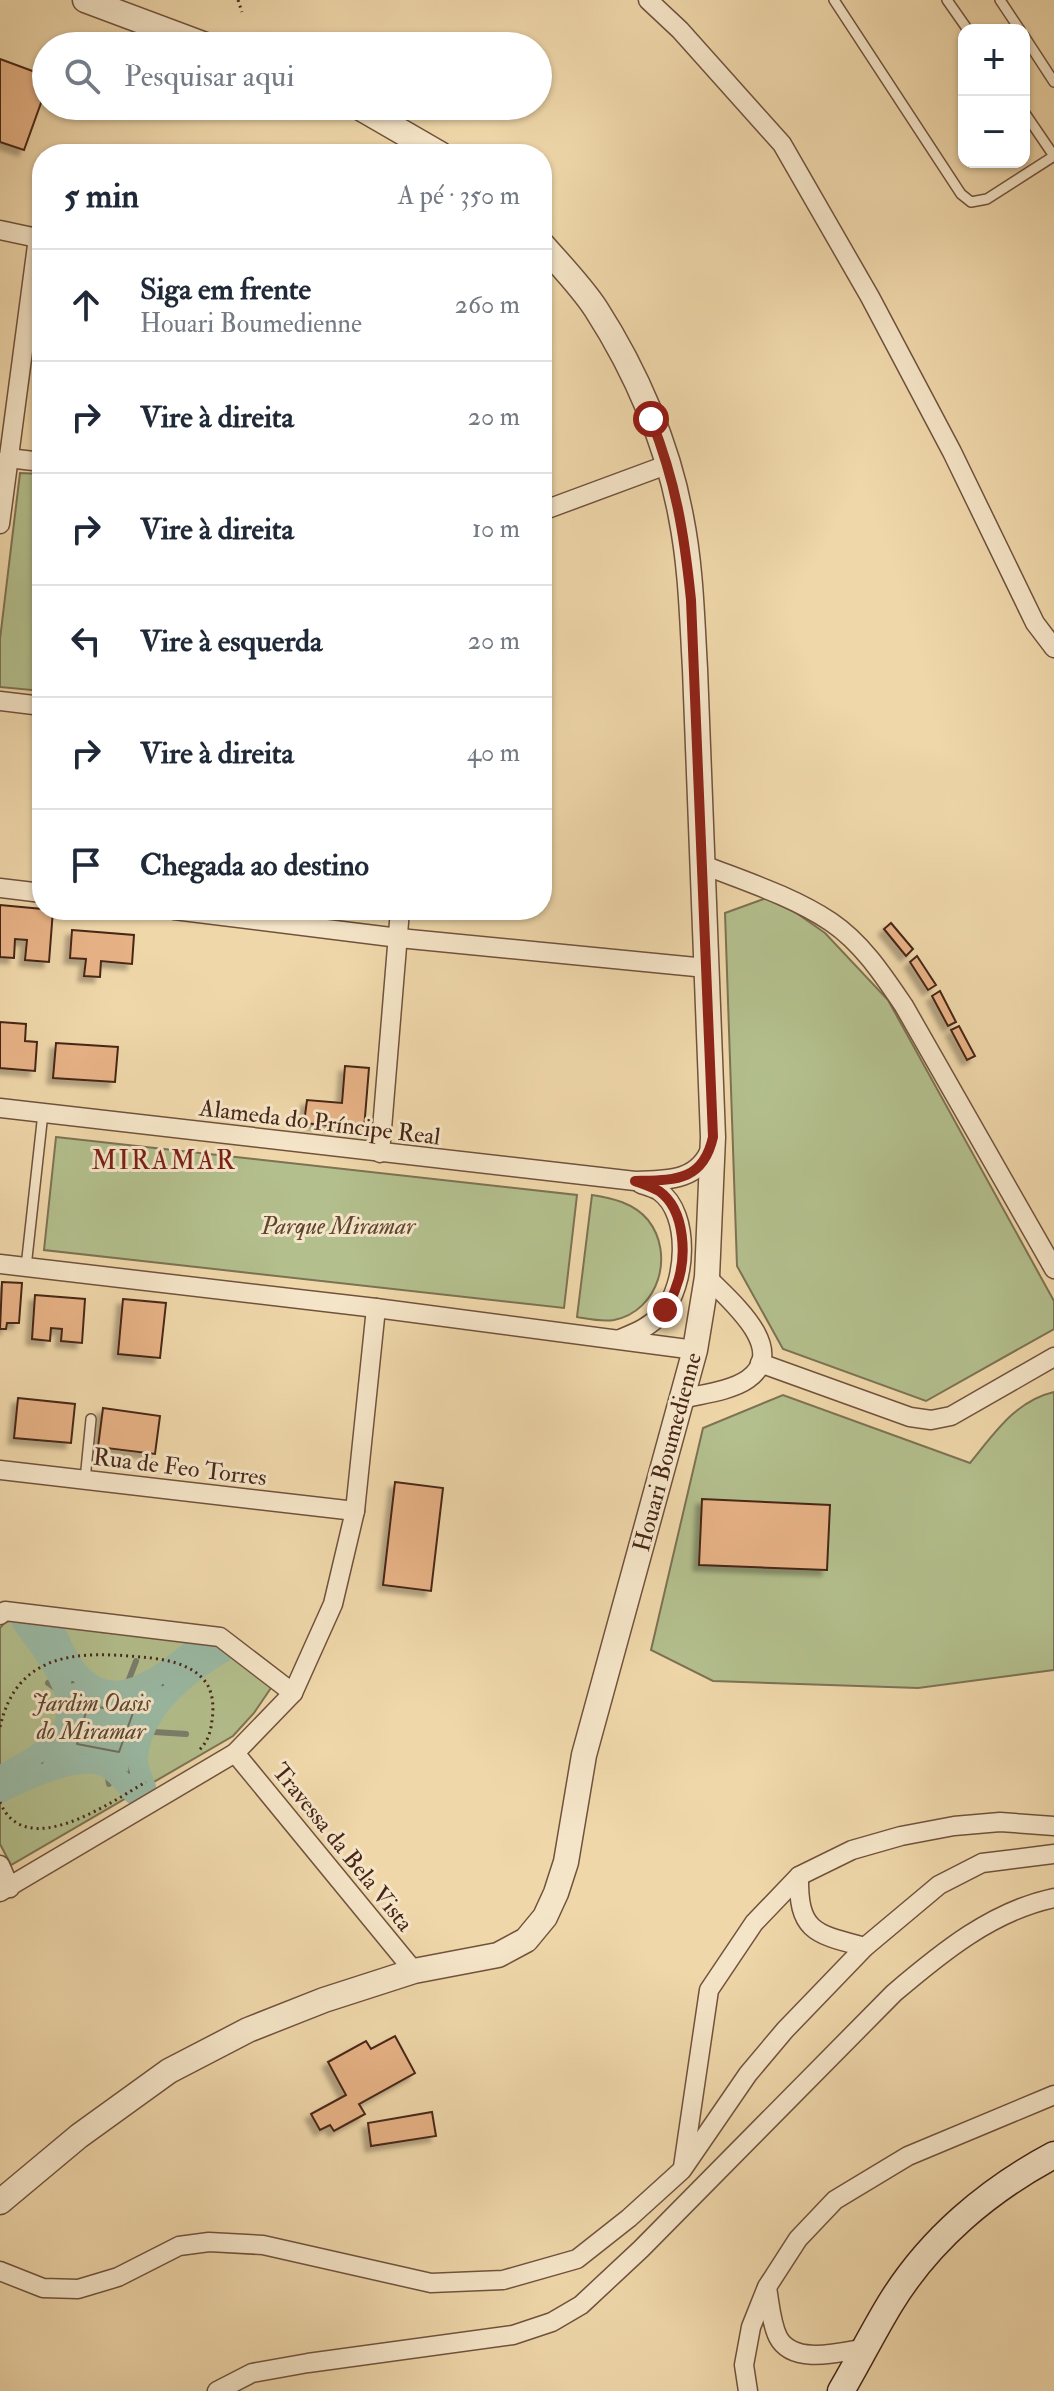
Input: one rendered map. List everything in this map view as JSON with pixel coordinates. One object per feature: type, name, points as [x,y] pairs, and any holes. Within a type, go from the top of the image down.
[{"type":"main road","points":[[841,2391],[891,2302],[935,2245],[992,2193],[1054,2155]]},
{"type":"street","points":[[85,0],[171,32]]},
{"type":"street","points":[[648,0],[680,30],[782,144],[870,297],[952,452],[1035,623],[1054,648]]},
{"type":"street","points":[[381,120],[423,144]]},
{"type":"street","points":[[0,230],[32,237]]},
{"type":"street","name":"Houari Boumedienne","points":[[0,2202],[79,2136],[169,2071],[248,2030],[324,2000],[414,1971],[498,1955],[526,1940],[545,1917],[566,1862],[584,1755],[695,1350],[707,1277],[713,1137],[691,600],[682,517],[669,464],[629,367],[602,319],[552,256]]},
{"type":"street","points":[[0,524],[32,294]]},
{"type":"street","points":[[8,458],[32,461]]},
{"type":"street","points":[[552,507],[669,464]]},
{"type":"street","points":[[0,701],[32,705]]},
{"type":"street","points":[[701,864],[761,887],[830,922],[854,941],[904,1006],[1054,1269]]},
{"type":"street","points":[[0,888],[32,892]]},
{"type":"street","points":[[254,920],[399,938],[706,968]]},
{"type":"street","points":[[380,1153],[400,920]]},
{"type":"street","name":"Alameda do Príncipe Real","points":[[0,1112],[43,1113],[635,1181],[677,1180],[699,1167],[709,1152],[713,1137]]},
{"type":"street","name":"Alameda do Príncipe Real","points":[[617,1340],[646,1329],[665,1310],[677,1286],[682,1260],[676,1213],[660,1192],[635,1181]]},
{"type":"street","points":[[0,1264],[376,1308],[695,1350]]},
{"type":"street","points":[[682,1399],[750,1378],[760,1363],[763,1347],[754,1328],[707,1277]]},
{"type":"street","points":[[0,1865],[5,1890],[235,1753],[293,1693],[333,1604],[355,1511],[376,1308]]},
{"type":"street","points":[[760,1363],[910,1417],[931,1420],[951,1416],[1054,1357]]},
{"type":"street","name":"Rua de Feo Torres","points":[[0,1470],[355,1511]]},
{"type":"street","points":[[0,1615],[5,1611],[220,1637],[293,1693]]},
{"type":"street","name":"Travessa da Bela Vista","points":[[235,1753],[414,1971]]},
{"type":"street","points":[[682,2170],[709,1990],[754,1923],[799,1876],[852,1850],[901,1836],[954,1826],[1000,1822],[1054,1826]]},
{"type":"street","points":[[0,2271],[43,2288],[78,2289],[118,2277],[179,2246],[209,2242],[263,2245],[431,2283],[503,2280],[577,2259],[682,2170],[748,2074],[785,2030],[865,1947],[939,1885],[982,1863],[1054,1854]]},
{"type":"street","points":[[799,1876],[799,1905],[806,1921],[822,1935],[865,1947]]},
{"type":"street","points":[[217,2391],[252,2373],[323,2360],[513,2335],[552,2322],[581,2305],[641,2249],[894,1993],[939,1954],[998,1918],[1035,1902],[1054,1898]]},
{"type":"street","points":[[748,2391],[744,2365],[751,2327],[767,2287],[798,2239],[835,2200],[908,2156],[1054,2095]]},
{"type":"street","points":[[767,2287],[775,2329],[780,2341],[792,2351],[808,2355],[866,2348]]},
{"type":"lane","points":[[834,0],[961,194],[971,202],[987,199],[1054,156],[1030,121]]},
{"type":"lane","points":[[947,0],[964,24]]},
{"type":"lane","points":[[1000,0],[1016,24]]},
{"type":"lane","points":[[1030,45],[1054,82]]},
{"type":"lane","points":[[26,1267],[43,1113]]},
{"type":"lane","points":[[85,1480],[91,1419]]},
{"type":"path","points":[[238,0],[242,12]]},
{"type":"path","points":[[0,1727],[14,1690],[27,1676],[48,1663],[69,1656],[109,1654],[175,1662],[206,1683],[212,1697],[213,1717],[203,1747],[192,1756]]},
{"type":"path","points":[[0,1802],[3,1810],[15,1821],[25,1827],[42,1829],[69,1823],[147,1782]]},
{"type":"green space","points":[[20,473],[32,474],[32,690],[0,687],[0,639]]},
{"type":"green space","points":[[772,896],[825,933],[888,1000],[1054,1301],[1054,1329],[926,1401],[783,1349],[737,1266],[725,913]]},
{"type":"green space","name":"Parque Miramar","points":[[56,1137],[577,1195],[564,1308],[44,1250]]},
{"type":"green space","points":[[592,1195],[622,1202],[636,1209],[648,1220],[660,1249],[661,1264],[652,1293],[629,1315],[614,1320],[577,1317]]},
{"type":"green space","points":[[1054,1392],[1054,1670],[918,1688],[713,1681],[651,1650],[703,1428],[783,1395],[970,1463],[1017,1411],[1040,1396]]},
{"type":"green space","name":"Jardim Oasis do Miramar","points":[[15,1619],[228,1645],[273,1685],[233,1736],[11,1865],[0,1844],[0,1628],[5,1622]]},
{"type":"water","points":[[22,1623],[54,1626],[68,1657],[83,1677],[100,1688],[117,1691],[157,1676],[201,1642],[224,1652],[181,1682],[148,1724],[141,1740],[138,1761],[146,1787],[133,1794],[105,1767],[81,1764],[52,1771],[0,1793],[0,1776],[37,1754],[56,1738],[64,1724],[67,1709],[58,1678]]},
{"type":"building","points":[[0,59],[32,71],[32,120],[35,120],[24,150],[0,142]]},
{"type":"building","points":[[0,905],[32,908],[32,920],[52,920],[49,962],[25,960],[27,940],[15,939],[14,958],[0,957]]},
{"type":"building","points":[[891,923],[913,949],[906,956],[884,929]]},
{"type":"building","points":[[72,930],[134,935],[132,964],[101,961],[100,977],[84,976],[86,959],[70,958]]},
{"type":"building","points":[[917,956],[936,985],[928,990],[910,962]]},
{"type":"building","points":[[940,991],[956,1022],[948,1026],[932,996]]},
{"type":"building","points":[[0,1022],[26,1024],[25,1041],[37,1042],[35,1071],[0,1068]]},
{"type":"building","points":[[959,1026],[975,1056],[967,1060],[951,1030]]},
{"type":"building","points":[[56,1043],[118,1047],[115,1082],[53,1078]]},
{"type":"building","points":[[345,1066],[369,1068],[364,1129],[304,1123],[307,1100],[342,1103]]},
{"type":"building","points":[[2,1282],[22,1283],[19,1323],[7,1323],[6,1329],[0,1329]]},
{"type":"building","points":[[35,1295],[85,1299],[82,1343],[61,1341],[62,1329],[51,1328],[50,1341],[32,1339]]},
{"type":"building","points":[[123,1299],[166,1303],[160,1358],[118,1354]]},
{"type":"building","points":[[18,1398],[75,1404],[71,1443],[14,1438]]},
{"type":"building","points":[[103,1408],[160,1416],[155,1454],[98,1447]]},
{"type":"building","points":[[395,1482],[443,1488],[431,1591],[383,1585]]},
{"type":"building","points":[[702,1499],[830,1505],[827,1570],[699,1565]]},
{"type":"building","points":[[395,2036],[415,2073],[359,2104],[365,2114],[334,2131],[330,2125],[320,2130],[311,2114],[346,2095],[328,2062],[366,2041],[371,2049]]},
{"type":"building","points":[[432,2112],[436,2136],[371,2146],[368,2123]]},
{"type":"waterway","points":[[0,1776],[50,1744],[64,1724],[67,1709],[58,1678],[22,1623],[54,1626],[68,1657],[83,1677],[100,1688],[117,1691],[157,1676],[201,1642],[224,1652],[181,1682],[148,1724],[141,1740],[138,1761],[146,1787],[133,1794],[105,1767],[81,1764],[52,1771],[0,1793]]},
{"type":"waterway","points":[[123,1695],[136,1661]]},
{"type":"waterway","points":[[48,1683],[68,1697]]},
{"type":"waterway","points":[[138,1731],[186,1734]]},
{"type":"waterway","points":[[105,1760],[109,1784]]},
{"type":"waterway","points":[[40,1781],[56,1768]]},
{"type":"district","name":"MIRAMAR","points":[[164,1160]]},
{"type":"route","points":[[651,419],[669,464],[682,517],[691,600],[713,1137],[709,1152],[699,1167],[677,1180],[635,1181],[660,1192],[676,1213],[682,1260],[677,1286],[665,1310]]}]
